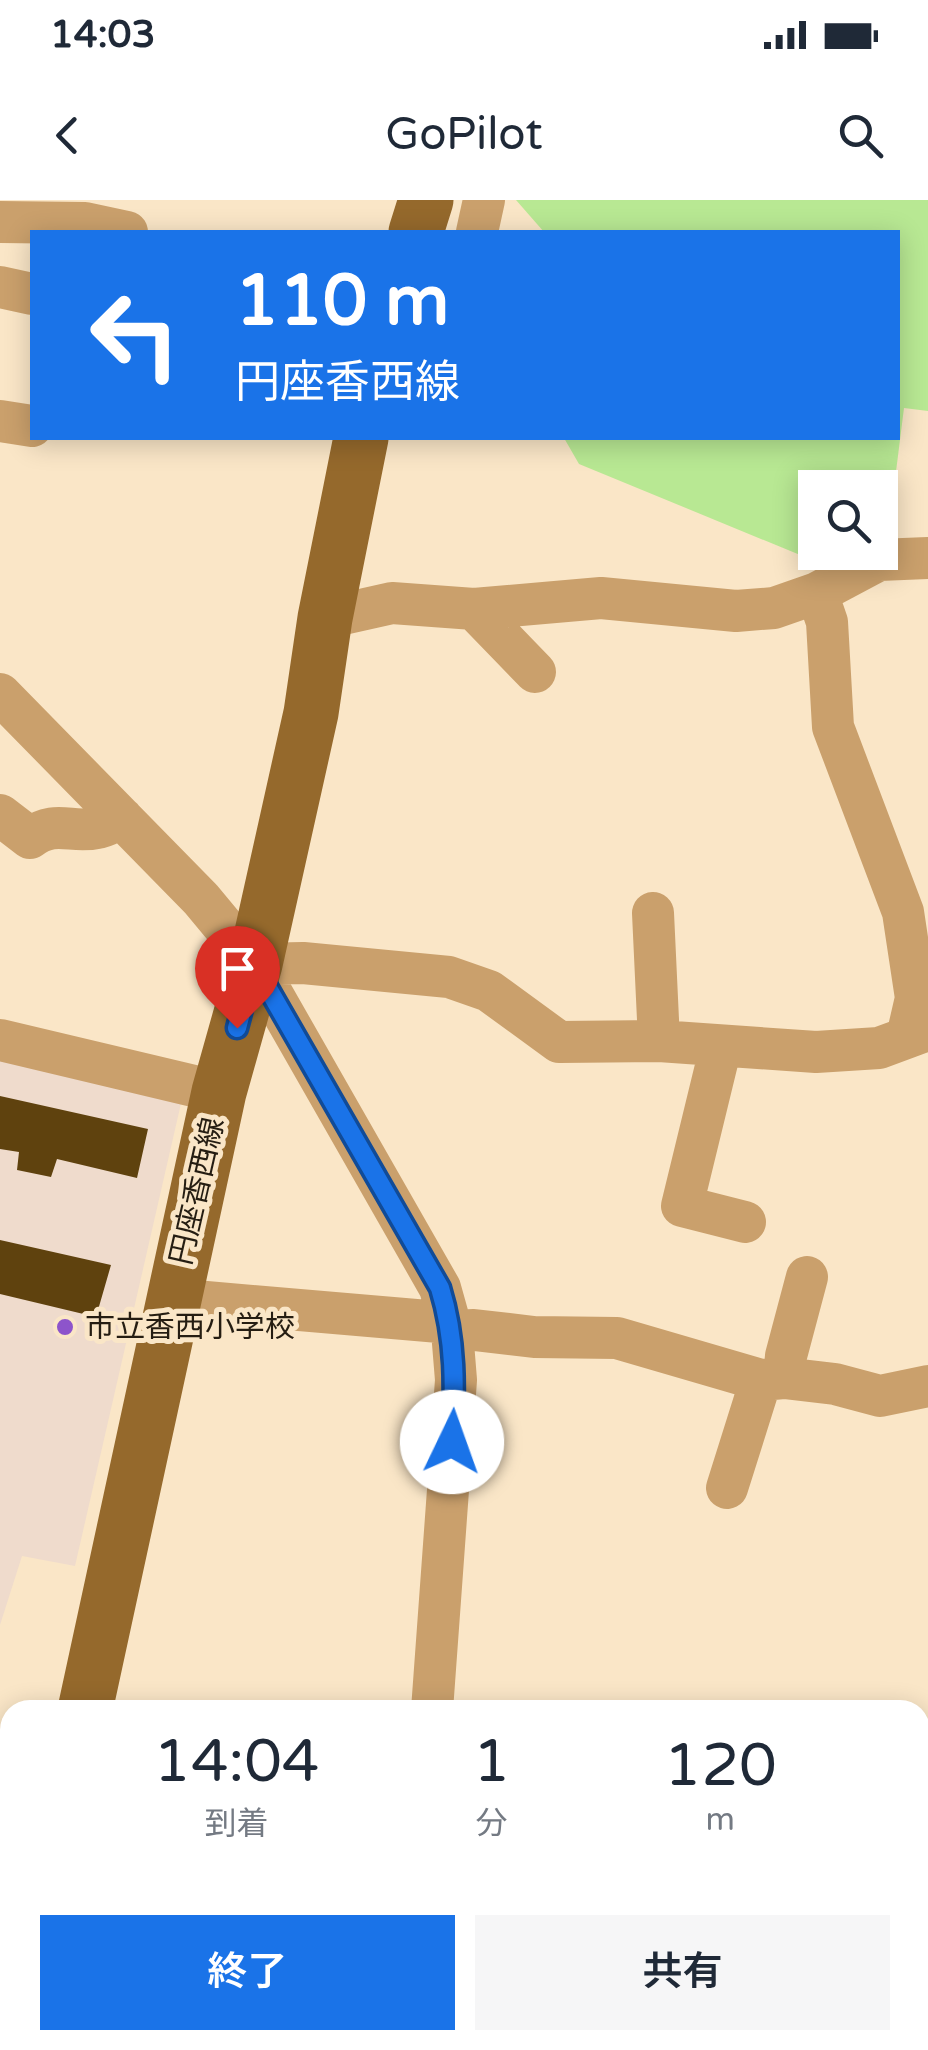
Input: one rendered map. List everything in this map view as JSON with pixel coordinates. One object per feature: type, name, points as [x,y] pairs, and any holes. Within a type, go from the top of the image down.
[{"type":"main road","points":[[417,230],[426,200]]},
{"type":"main road","name":"円座香西線","points":[[86,1700],[219,1092],[254,964],[311,713],[325,618],[361,440]]},
{"type":"street","points":[[477,230],[484,200]]},
{"type":"street","points":[[0,222],[85,223],[118,230]]},
{"type":"street","points":[[0,287],[30,294]]},
{"type":"street","points":[[0,421],[30,426]]},
{"type":"street","points":[[325,618],[392,603],[474,609],[601,598],[736,611],[774,608],[818,593],[878,560],[928,558]]},
{"type":"street","points":[[254,964],[303,962],[449,977],[489,991],[560,1042],[660,1042],[832,1051],[879,1048],[917,1033],[916,998],[903,912],[833,727],[827,622],[818,593]]},
{"type":"street","points":[[474,609],[535,672]]},
{"type":"street","points":[[0,694],[201,899],[254,964],[440,1288],[452,1327],[456,1380],[433,1700]]},
{"type":"street","points":[[0,815],[30,838],[42,830],[65,826],[95,829],[122,818]]},
{"type":"street","points":[[653,913],[660,1042]]},
{"type":"street","points":[[0,1040],[219,1092]]},
{"type":"street","points":[[721,1046],[682,1206],[745,1222]]},
{"type":"street","points":[[727,1488],[786,1356],[807,1277]]},
{"type":"street","points":[[172,1299],[534,1338],[617,1338],[773,1379],[834,1384],[880,1396],[928,1386]]},
{"type":"shaded area","name":"市立香西小学校","points":[[0,1055],[182,1099],[75,1566],[22,1556],[0,1625]]},
{"type":"green space","points":[[516,200],[928,200],[928,411],[904,408],[900,440],[900,230],[542,230]]},
{"type":"green space","points":[[565,440],[900,440],[896,470],[798,470],[798,554],[579,464]]},
{"type":"building","points":[[0,1096],[148,1129],[137,1178],[57,1159],[51,1177],[17,1170],[19,1152],[0,1149]]},
{"type":"building","points":[[0,1240],[111,1265],[96,1317],[0,1294]]},
{"type":"place","name":"市立香西小学校","points":[[65,1327]]},
{"type":"route","points":[[237,1028],[254,964],[440,1288],[451,1323],[456,1380],[452,1442]]}]
